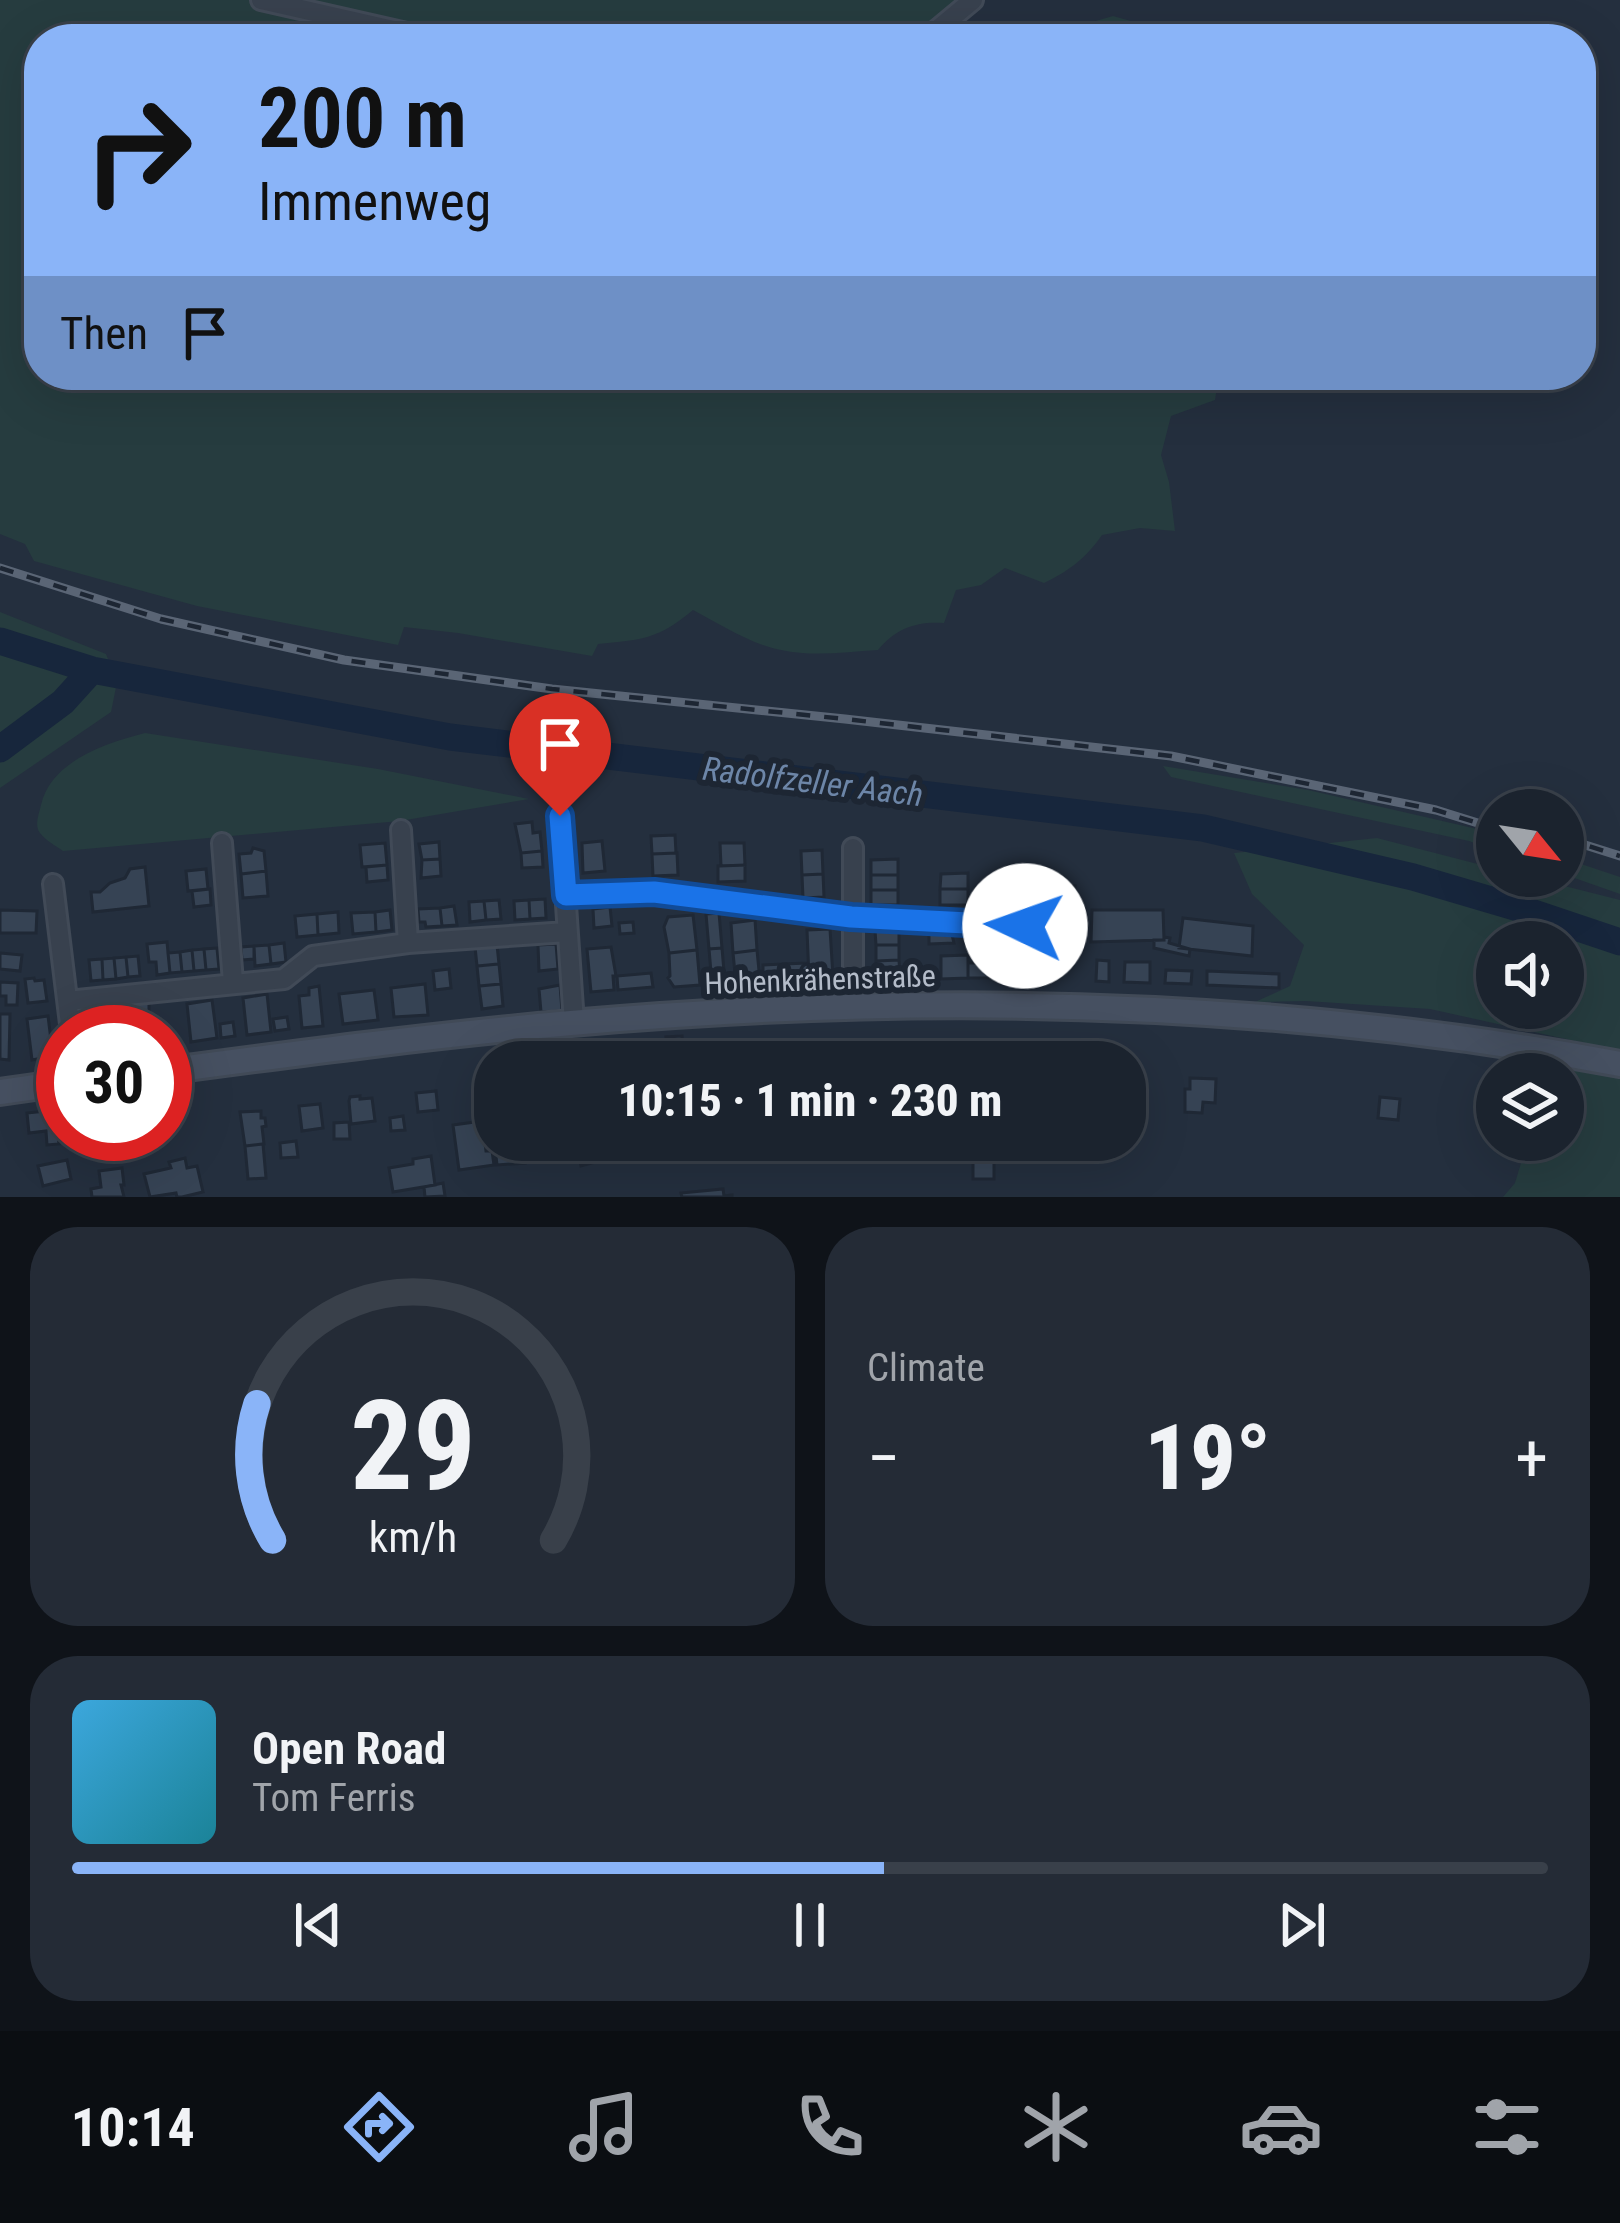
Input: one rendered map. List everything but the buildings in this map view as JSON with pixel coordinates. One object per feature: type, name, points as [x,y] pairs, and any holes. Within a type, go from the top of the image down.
[{"type":"main road","name":"Hohenkrähenstraße","points":[[192,1067],[394,1040],[574,1023],[853,1007],[1103,1007],[1298,1018],[1620,1064]]},
{"type":"main road","points":[[0,1091],[36,1086]]},
{"type":"street","points":[[261,0],[367,24]]},
{"type":"street","points":[[944,24],[973,0]]},
{"type":"street","points":[[560,816],[574,1023]]},
{"type":"street","points":[[401,830],[409,943]]},
{"type":"street","points":[[222,843],[233,982]]},
{"type":"street","points":[[853,848],[853,1007]]},
{"type":"street","points":[[52,884],[68,1005]]},
{"type":"street","points":[[566,895],[654,892],[851,917],[1069,928]]},
{"type":"street","points":[[68,1001],[284,979],[313,956],[409,943],[568,932]]},
{"type":"green space","points":[[0,0],[973,0],[948,24],[24,24],[24,390],[1217,390],[1215,400],[1171,416],[1161,455],[1175,531],[1140,528],[1102,535],[1076,563],[1044,583],[1005,568],[981,585],[956,590],[944,623],[908,628],[878,650],[793,652],[769,647],[693,610],[649,636],[598,644],[592,656],[404,627],[398,645],[197,606],[34,561],[25,544],[0,534]]},
{"type":"green space","points":[[1113,16],[1141,24],[1085,24]]},
{"type":"green space","points":[[0,612],[106,654],[117,682],[111,712],[0,788]]},
{"type":"green space","points":[[145,733],[378,769],[529,799],[400,821],[63,851],[42,836],[38,816],[56,777],[82,756]]},
{"type":"green space","points":[[1163,766],[1308,790],[1476,829],[1476,844],[1469,841],[1171,777]]},
{"type":"green space","points":[[1377,838],[1476,864],[1476,897],[1584,897],[1584,891],[1620,900],[1620,1051],[1520,1029],[1584,1029],[1584,921],[1476,921],[1476,1019],[1430,1009],[1255,1002],[1290,986],[1304,945],[1252,894],[1234,853]]},
{"type":"green space","points":[[1584,865],[1620,877],[1620,894],[1584,881]]},
{"type":"green space","points":[[1584,1063],[1620,1071],[1620,1197],[1503,1197],[1515,1183],[1522,1161],[1584,1161]]},
{"type":"waterway","name":"Radolfzeller Aach","points":[[0,641],[92,670],[450,737],[1203,828],[1413,877],[1620,942]]},
{"type":"waterway","points":[[0,749],[63,702],[92,670]]},
{"type":"railway","points":[[0,568],[161,619],[344,660],[552,689],[1171,756],[1436,810],[1476,822]]},
{"type":"railway","points":[[1584,845],[1620,856]]},
{"type":"route","points":[[560,816],[566,895],[654,892],[851,917],[1025,926]]}]
